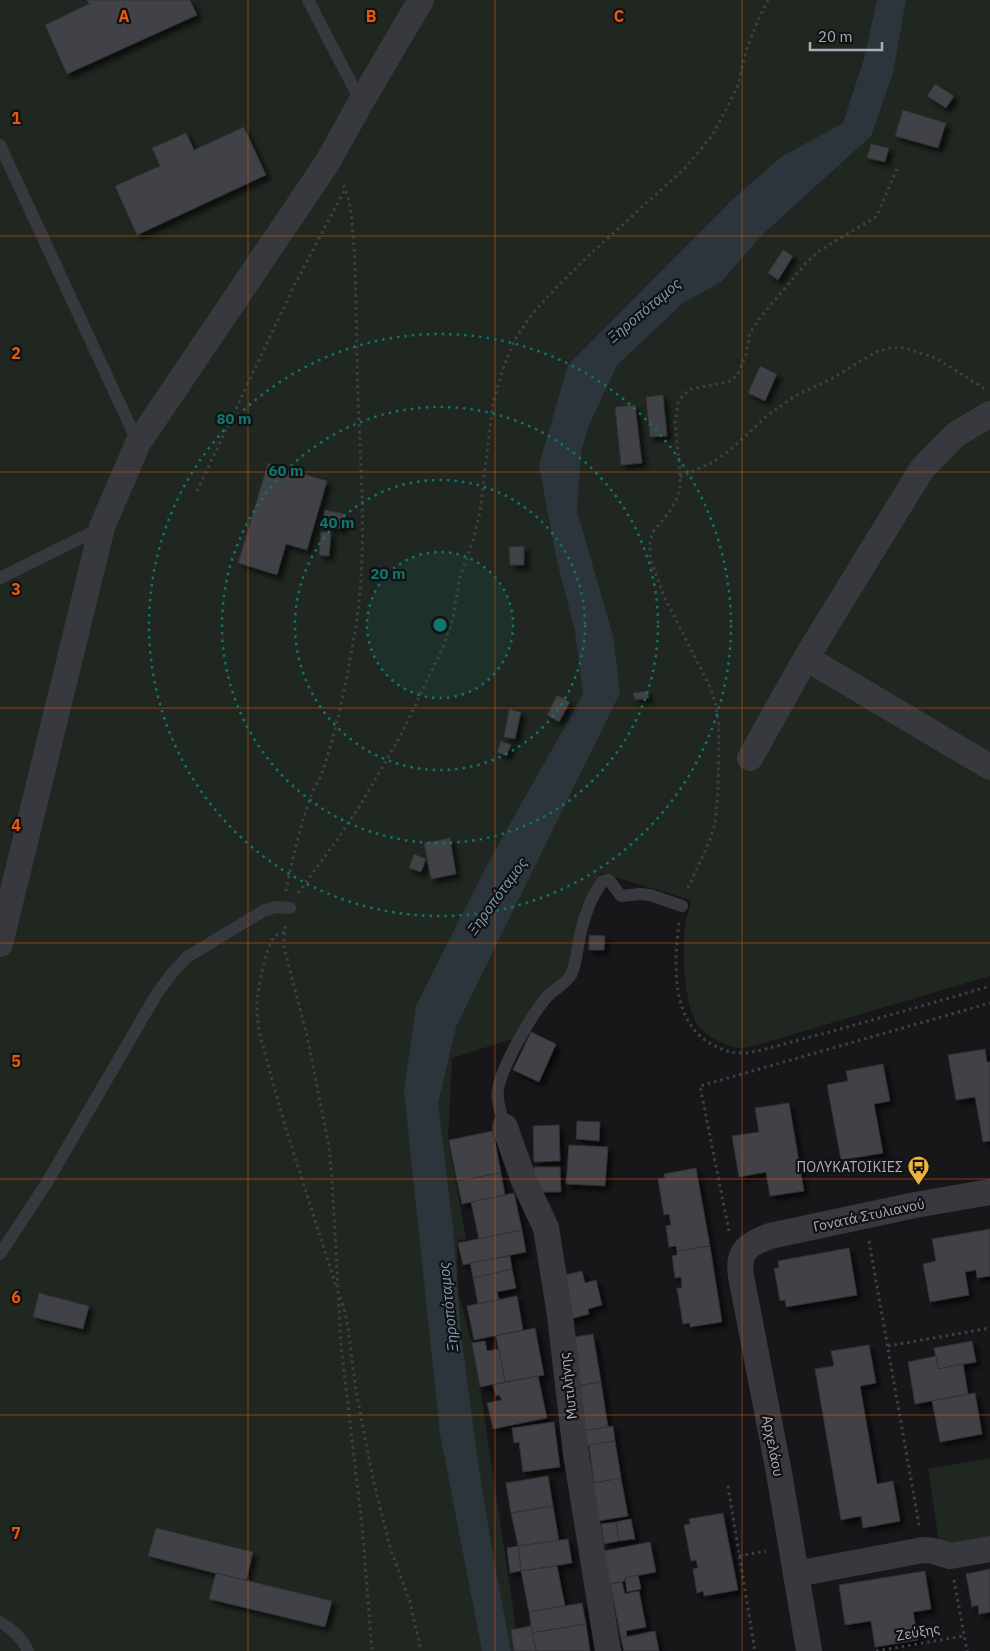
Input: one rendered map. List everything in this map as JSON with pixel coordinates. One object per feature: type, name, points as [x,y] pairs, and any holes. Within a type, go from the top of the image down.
[{"type":"street","points":[[0,944],[102,527],[138,443],[328,164],[361,102],[421,0]]},
{"type":"street","points":[[750,758],[806,658],[922,469],[955,435],[990,414]]},
{"type":"street","points":[[806,658],[990,767]]},
{"type":"street","name":"Μυτιλήνης","points":[[506,1127],[524,1181],[546,1228],[560,1315],[576,1454],[608,1651]]},
{"type":"street","name":"Γονατά Στυλιανού","points":[[746,1250],[770,1236],[990,1192]]},
{"type":"street","name":"Αρχελάου","points":[[746,1250],[740,1268],[809,1651]]},
{"type":"street","points":[[796,1574],[923,1550],[950,1556],[990,1549]]},
{"type":"lane","points":[[308,0],[361,102]]},
{"type":"lane","points":[[0,145],[138,443]]},
{"type":"lane","points":[[0,578],[102,527]]},
{"type":"lane","points":[[506,1127],[500,1107],[498,1091],[502,1077],[513,1052],[547,997],[570,976],[575,963],[585,913],[603,881],[609,880],[621,896],[650,895],[682,906]]},
{"type":"lane","points":[[0,1254],[46,1184],[156,995],[172,973],[187,957],[263,911],[275,907],[287,908]]},
{"type":"lane","points":[[0,1622],[19,1637],[28,1651]]},
{"type":"path","points":[[287,908],[337,840],[379,774],[443,647],[453,618],[460,577],[473,542],[480,512],[493,403],[514,341],[532,314],[555,289],[587,257],[684,169],[712,136],[737,88],[746,51],[768,0]]},
{"type":"path","points":[[328,164],[337,174],[345,189],[352,223],[361,485],[362,547],[360,593],[343,696],[320,777],[311,794],[294,850],[284,932],[284,947],[307,1036],[329,1148],[335,1211],[338,1293],[344,1374],[362,1524],[372,1651]]},
{"type":"path","points":[[897,169],[876,217],[820,251],[806,263],[759,319],[750,333],[746,354],[737,376],[728,382],[691,389],[680,398],[676,409],[675,423],[680,487],[676,501],[653,532],[650,540],[650,558],[664,596],[711,689],[718,722],[719,756],[715,824],[682,906],[677,946],[680,999],[689,1025],[708,1043],[731,1053],[754,1052],[802,1040],[990,986]]},
{"type":"path","points":[[197,491],[293,288],[345,189]]},
{"type":"path","points":[[680,477],[713,462],[729,451],[768,414],[795,396],[831,379],[876,352],[893,348],[904,348],[936,358],[990,392]]},
{"type":"path","points":[[284,932],[272,939],[266,955],[257,1003],[259,1032],[286,1129],[344,1308],[356,1391],[373,1479],[390,1548],[410,1602],[421,1651]]},
{"type":"path","points":[[746,1250],[730,1236],[700,1086],[990,1003]]},
{"type":"path","points":[[865,1216],[923,1550]]},
{"type":"path","points":[[888,1346],[990,1328]]},
{"type":"path","points":[[728,1486],[755,1651]]},
{"type":"path","points":[[740,1556],[761,1552]]},
{"type":"path","points":[[950,1556],[967,1651]]},
{"type":"path","name":"Ζεύξης","points":[[876,1651],[964,1636]]},
{"type":"shaded area","points":[[0,0],[990,0],[990,976],[757,1045],[740,1048],[732,1047],[716,1040],[702,1030],[693,1015],[689,1003],[684,974],[684,944],[686,919],[691,900],[601,873],[581,908],[571,961],[566,974],[512,1039],[452,1058],[448,1138],[466,1239],[457,1240],[458,1292],[472,1343],[480,1387],[516,1628],[511,1630],[514,1651],[0,1651]]},
{"type":"shaded area","points":[[990,1458],[990,1540],[940,1548],[928,1469]]},
{"type":"water","name":"Ξηροπόταμος","points":[[877,0],[906,0],[893,73],[871,136],[763,234],[721,282],[683,303],[617,365],[589,425],[581,452],[577,511],[613,636],[620,693],[456,1027],[438,1103],[453,1227],[461,1334],[477,1455],[511,1651],[482,1651],[440,1434],[404,1091],[416,1006],[487,865],[583,694],[575,631],[556,557],[539,465],[568,365],[733,199],[781,157],[843,123],[865,56]]},
{"type":"building","points":[[87,0],[190,0],[197,15],[67,74],[45,25],[89,4]]},
{"type":"building","points":[[935,84],[954,96],[946,108],[927,96]]},
{"type":"building","points":[[903,110],[946,123],[938,148],[895,136]]},
{"type":"building","points":[[244,127],[266,175],[137,235],[115,186],[160,166],[152,148],[186,133],[194,150]]},
{"type":"building","points":[[871,144],[889,148],[885,162],[867,158]]},
{"type":"building","points":[[783,250],[793,256],[778,280],[768,273]]},
{"type":"building","points":[[760,366],[777,374],[765,401],[748,393]]},
{"type":"building","points":[[663,395],[667,436],[650,437],[646,397]]},
{"type":"building","points":[[635,405],[642,463],[621,465],[615,407]]},
{"type":"building","points":[[268,463],[327,481],[307,550],[286,544],[277,575],[238,563]]},
{"type":"building","points":[[325,510],[345,514],[342,529],[322,525]]},
{"type":"building","points":[[321,532],[331,533],[329,556],[319,555]]},
{"type":"building","points":[[524,546],[524,565],[510,565],[509,547]]},
{"type":"building","points":[[647,691],[649,698],[635,700],[633,693]]},
{"type":"building","points":[[557,695],[570,702],[559,722],[547,715]]},
{"type":"building","points":[[509,709],[521,712],[515,739],[504,737]]},
{"type":"building","points":[[501,741],[511,745],[506,756],[497,752]]},
{"type":"building","points":[[450,838],[456,874],[431,879],[424,843]]},
{"type":"building","points":[[414,854],[426,859],[421,872],[409,868]]},
{"type":"building","points":[[589,935],[605,936],[604,950],[589,950]]},
{"type":"building","points":[[531,1032],[556,1044],[539,1082],[513,1070]]},
{"type":"building","points":[[985,1049],[987,1062],[990,1062],[990,1141],[983,1142],[975,1097],[956,1100],[948,1055]]},
{"type":"building","points":[[883,1064],[890,1101],[874,1104],[883,1153],[841,1160],[827,1085],[848,1081],[846,1071]]},
{"type":"building","points":[[789,1103],[804,1191],[770,1196],[766,1172],[739,1177],[732,1136],[759,1132],[755,1108]]},
{"type":"building","points":[[577,1121],[600,1122],[599,1141],[576,1139]]},
{"type":"building","points":[[559,1125],[560,1161],[534,1162],[533,1126]]},
{"type":"building","points":[[493,1131],[501,1173],[457,1181],[449,1140]]},
{"type":"building","points":[[569,1145],[608,1147],[605,1186],[566,1184]]},
{"type":"building","points":[[534,1167],[560,1167],[561,1192],[534,1192]]},
{"type":"building","points":[[696,1168],[710,1246],[677,1251],[676,1246],[669,1247],[666,1226],[671,1225],[669,1214],[664,1215],[658,1179],[665,1178],[664,1174]]},
{"type":"building","points":[[501,1173],[505,1195],[462,1204],[457,1181]]},
{"type":"building","points":[[514,1193],[522,1230],[479,1239],[471,1202]]},
{"type":"building","points":[[990,1229],[990,1276],[977,1278],[976,1270],[965,1272],[969,1295],[930,1302],[923,1264],[936,1261],[932,1239]]},
{"type":"building","points":[[522,1230],[526,1252],[463,1265],[458,1243]]},
{"type":"building","points":[[710,1246],[722,1322],[690,1327],[690,1323],[683,1324],[677,1288],[682,1288],[681,1277],[675,1278],[672,1256],[677,1255],[677,1251]]},
{"type":"building","points":[[849,1248],[857,1295],[786,1307],[785,1300],[780,1301],[774,1268],[779,1268],[778,1261]]},
{"type":"building","points":[[510,1256],[512,1269],[473,1278],[470,1263]]},
{"type":"building","points":[[512,1269],[516,1288],[497,1292],[499,1300],[478,1304],[473,1278]]},
{"type":"building","points":[[582,1271],[585,1283],[596,1280],[602,1305],[588,1309],[589,1314],[566,1320],[556,1277]]},
{"type":"building","points":[[39,1293],[89,1306],[83,1329],[33,1317]]},
{"type":"building","points":[[517,1296],[523,1330],[474,1340],[467,1306]]},
{"type":"building","points":[[535,1328],[544,1375],[505,1382],[496,1336]]},
{"type":"building","points":[[593,1334],[601,1382],[577,1386],[569,1338]]},
{"type":"building","points":[[485,1341],[487,1351],[499,1349],[505,1382],[480,1387],[472,1343]]},
{"type":"building","points":[[972,1341],[976,1362],[938,1369],[934,1348]]},
{"type":"building","points":[[869,1345],[876,1383],[860,1386],[877,1484],[893,1481],[900,1521],[863,1528],[861,1516],[841,1520],[815,1369],[834,1366],[831,1351]]},
{"type":"building","points":[[936,1356],[938,1369],[963,1364],[968,1394],[915,1404],[908,1362]]},
{"type":"building","points":[[538,1376],[547,1418],[493,1429],[487,1403],[502,1400],[499,1395],[496,1396],[493,1385]]},
{"type":"building","points":[[601,1382],[608,1427],[585,1431],[577,1386]]},
{"type":"building","points":[[975,1393],[982,1434],[940,1442],[932,1401]]},
{"type":"building","points":[[554,1422],[560,1467],[523,1472],[519,1442],[514,1443],[512,1428]]},
{"type":"building","points":[[613,1426],[615,1441],[585,1446],[582,1431]]},
{"type":"building","points":[[615,1441],[621,1478],[594,1483],[589,1445]]},
{"type":"building","points":[[548,1476],[553,1506],[511,1513],[506,1483]]},
{"type":"building","points":[[621,1478],[628,1516],[598,1521],[585,1485]]},
{"type":"building","points":[[553,1506],[559,1541],[518,1546],[511,1513]]},
{"type":"building","points":[[723,1513],[738,1590],[704,1596],[703,1591],[697,1593],[693,1569],[698,1568],[696,1560],[691,1561],[684,1525],[690,1524],[689,1519]]},
{"type":"building","points":[[631,1519],[635,1539],[619,1541],[616,1522]]},
{"type":"building","points":[[616,1522],[619,1541],[604,1544],[601,1524]]},
{"type":"building","points":[[156,1528],[253,1552],[246,1581],[148,1556]]},
{"type":"building","points":[[568,1539],[572,1563],[521,1571],[518,1546]]},
{"type":"building","points":[[650,1542],[656,1572],[625,1578],[625,1581],[610,1584],[604,1551]]},
{"type":"building","points":[[518,1546],[521,1571],[510,1573],[507,1548]]},
{"type":"building","points":[[557,1566],[565,1606],[529,1612],[521,1571]]},
{"type":"building","points":[[990,1569],[990,1612],[979,1614],[978,1605],[972,1607],[966,1574]]},
{"type":"building","points":[[925,1571],[931,1609],[913,1612],[918,1640],[875,1647],[871,1621],[845,1625],[839,1585]]},
{"type":"building","points":[[216,1573],[332,1601],[325,1627],[209,1599]]},
{"type":"building","points":[[638,1575],[641,1589],[627,1592],[625,1578]]},
{"type":"building","points":[[622,1582],[625,1594],[639,1591],[646,1627],[626,1631],[627,1637],[621,1638],[610,1584]]},
{"type":"building","points":[[582,1603],[586,1624],[532,1633],[529,1612]]},
{"type":"building","points":[[586,1624],[590,1651],[536,1651],[532,1633]]},
{"type":"building","points":[[531,1626],[536,1651],[514,1651],[511,1630]]},
{"type":"building","points":[[655,1631],[659,1651],[624,1651],[621,1638]]},
{"type":"place","name":"ΠΟΛΥΚΑΤΟΙΚΙΕΣ","points":[[919,1186]]}]
